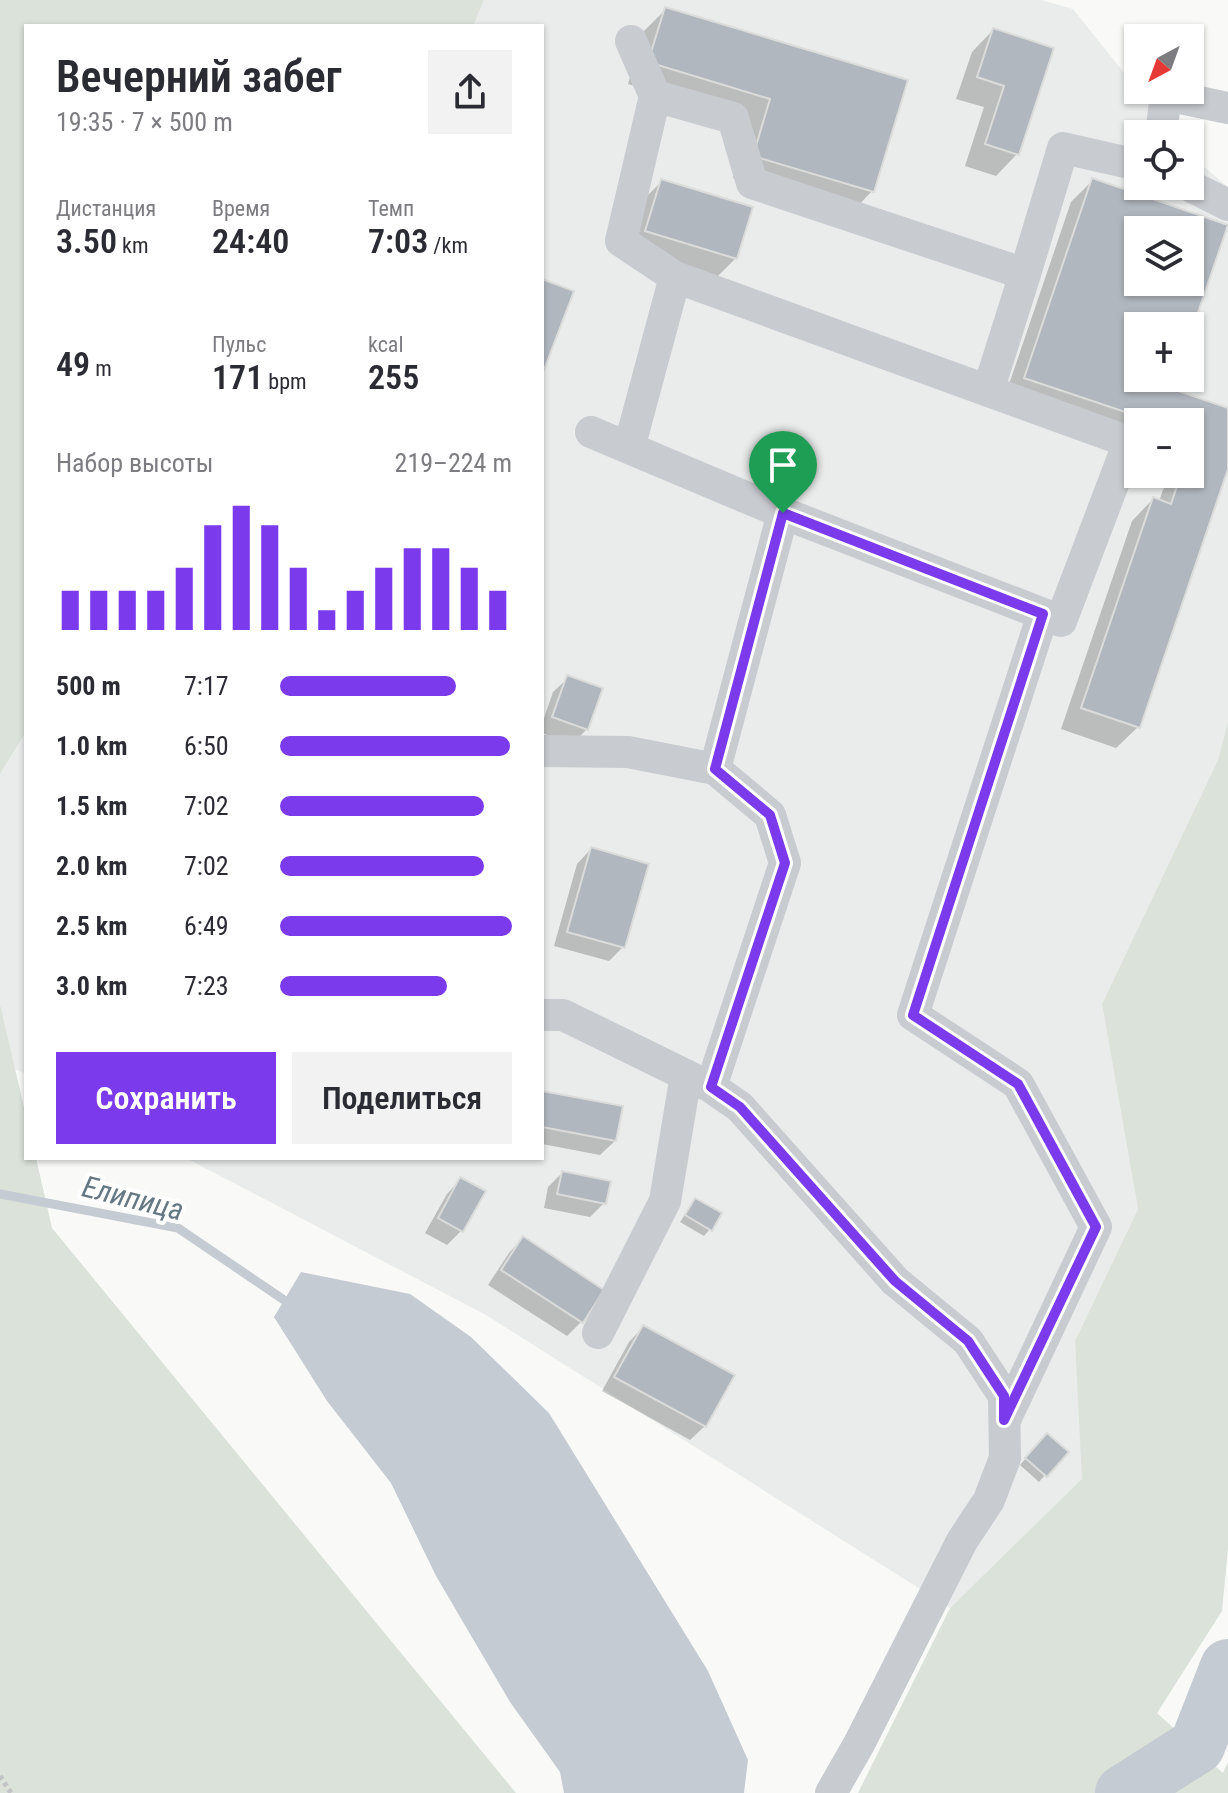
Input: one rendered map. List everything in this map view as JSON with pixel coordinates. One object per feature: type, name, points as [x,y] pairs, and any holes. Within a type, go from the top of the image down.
[{"type":"street","points":[[591,432],[783,513],[1061,621],[1129,442],[675,277],[621,241],[655,96],[631,41]]},
{"type":"street","points":[[1163,120],[1166,95],[1228,108]]},
{"type":"street","points":[[655,96],[733,118],[752,183],[1025,274]]},
{"type":"street","points":[[988,391],[1063,148],[1124,162]]},
{"type":"street","points":[[1204,193],[1228,205]]},
{"type":"street","points":[[629,448],[675,277]]},
{"type":"street","points":[[715,769],[783,513]]},
{"type":"street","points":[[1004,1420],[1096,1227],[1018,1084],[913,1015],[1043,614]]},
{"type":"street","points":[[544,751],[628,752],[715,769],[770,815],[785,863],[698,1081],[665,1201],[598,1333]]},
{"type":"street","points":[[544,1015],[563,1015],[698,1081],[740,1107],[895,1281],[968,1341],[1004,1396],[1005,1458],[989,1500],[962,1541],[831,1793]]},
{"type":"path","points":[[0,1776],[11,1793]]},
{"type":"shaded area","points":[[0,0],[484,0],[474,24],[24,24],[24,735],[0,774]]},
{"type":"shaded area","points":[[484,0],[1041,0],[1073,9],[1124,73],[1124,104],[1149,104],[1162,120],[1124,120],[1124,200],[1204,200],[1204,167],[1228,187],[1228,722],[1218,760],[1102,1004],[1138,1209],[1075,1341],[1083,1479],[950,1608],[486,1315],[190,1160],[544,1160],[544,24],[474,24]]},
{"type":"shaded area","points":[[1228,722],[1228,1549],[1222,1611],[1157,1713],[1223,1773],[1228,1762],[1228,1793],[858,1793],[950,1608],[1082,1479],[1075,1341],[1138,1209],[1102,1004],[1218,760]]},
{"type":"shaded area","points":[[24,735],[24,1073],[15,1069],[0,1004],[0,774]]},
{"type":"shaded area","points":[[0,1004],[24,1107],[24,1160],[36,1160],[52,1228],[516,1793],[0,1793]]},
{"type":"shaded area","points":[[301,1272],[410,1294],[471,1337],[549,1413],[708,1671],[748,1760],[744,1793],[564,1793],[560,1772],[510,1702],[436,1576],[391,1483],[327,1401],[274,1317]]},
{"type":"building","points":[[665,7],[908,80],[874,192],[753,156],[770,99],[648,62]]},
{"type":"building","points":[[993,28],[1054,48],[1019,155],[985,144],[1004,86],[977,77]]},
{"type":"building","points":[[1092,178],[1124,189],[1124,200],[1156,200],[1202,216],[1124,216],[1124,296],[1204,296],[1198,312],[1124,312],[1124,392],[1181,392],[1228,408],[1228,469],[1140,728],[1081,708],[1153,497],[1171,504],[1176,488],[1204,488],[1204,408],[1124,408],[1124,412],[1024,378]]},
{"type":"building","points":[[661,179],[753,207],[737,259],[645,231]]},
{"type":"building","points":[[1204,217],[1228,225],[1204,295]]},
{"type":"building","points":[[544,280],[574,291],[544,370]]},
{"type":"building","points":[[567,675],[603,688],[588,730],[552,717]]},
{"type":"building","points":[[591,847],[649,864],[625,948],[567,932]]},
{"type":"building","points":[[544,1091],[623,1106],[616,1141],[544,1127]]},
{"type":"building","points":[[562,1171],[611,1181],[606,1204],[557,1194]]},
{"type":"building","points":[[460,1177],[486,1191],[463,1232],[438,1218]]},
{"type":"building","points":[[695,1198],[722,1213],[712,1231],[685,1215]]},
{"type":"building","points":[[523,1236],[604,1290],[583,1323],[501,1270]]},
{"type":"building","points":[[643,1325],[735,1375],[706,1427],[614,1377]]},
{"type":"building","points":[[1047,1433],[1069,1452],[1047,1477],[1025,1458]]},
{"type":"waterway","name":"Елипица","points":[[0,1194],[178,1228],[284,1300]]},
{"type":"waterway","points":[[1123,1793],[1197,1746],[1228,1667]]},
{"type":"route","points":[[783,513],[1043,614],[913,1015],[1018,1084],[1096,1227],[1004,1420],[1004,1396],[968,1341],[895,1281],[740,1107],[711,1087],[785,863],[770,815],[715,769],[783,513]]}]
